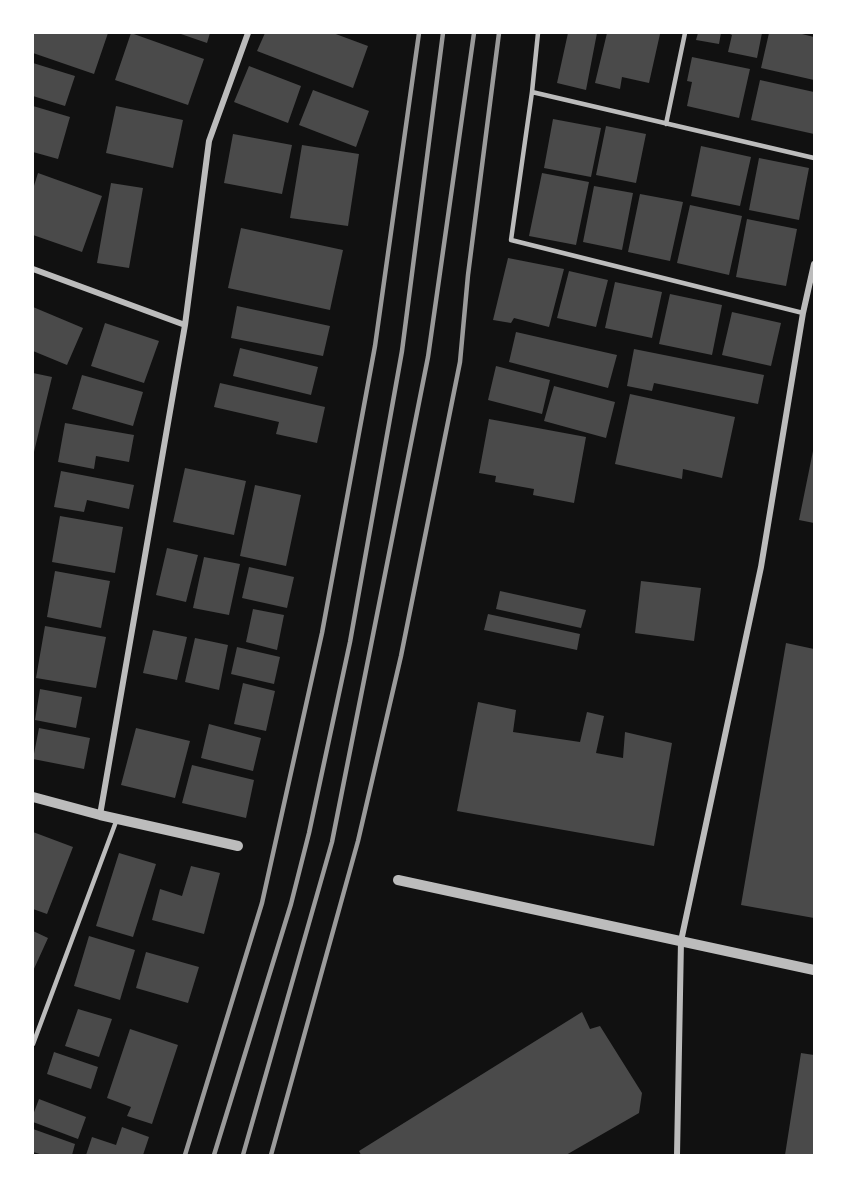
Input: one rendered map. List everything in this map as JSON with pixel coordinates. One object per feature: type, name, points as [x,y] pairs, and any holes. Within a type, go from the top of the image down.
[{"type":"street","points":[[100,816],[185,325],[209,141],[248,33]]},
{"type":"street","points":[[677,1155],[681,941],[761,567],[803,313],[814,264]]},
{"type":"street","points":[[33,269],[185,325]]},
{"type":"street","points":[[33,797],[100,816],[238,846]]},
{"type":"street","points":[[398,880],[814,970]]},
{"type":"lane","points":[[538,33],[511,240],[803,313]]},
{"type":"lane","points":[[666,124],[685,33]]},
{"type":"lane","points":[[532,92],[814,158]]},
{"type":"lane","points":[[33,1044],[117,819]]},
{"type":"building","points":[[34,33],[108,33],[94,74],[33,53]]},
{"type":"building","points":[[131,33],[204,59],[188,105],[115,80]]},
{"type":"building","points":[[178,33],[210,33],[207,43]]},
{"type":"building","points":[[265,33],[333,33],[368,46],[353,88],[257,51]]},
{"type":"building","points":[[568,33],[597,33],[586,90],[557,83]]},
{"type":"building","points":[[607,33],[660,34],[649,83],[622,77],[620,89],[595,83]]},
{"type":"building","points":[[698,33],[721,33],[719,44],[696,40]]},
{"type":"building","points":[[728,33],[762,33],[757,58],[728,52],[732,35]]},
{"type":"building","points":[[769,33],[798,33],[814,37],[814,80],[761,68]]},
{"type":"building","points":[[692,57],[750,69],[739,118],[687,106],[692,82],[687,81]]},
{"type":"building","points":[[33,63],[75,76],[65,106],[33,96]]},
{"type":"building","points":[[249,66],[301,86],[288,123],[234,102]]},
{"type":"building","points":[[760,80],[814,92],[814,134],[751,120]]},
{"type":"building","points":[[313,90],[369,111],[356,147],[299,125]]},
{"type":"building","points":[[33,106],[70,117],[58,159],[33,152]]},
{"type":"building","points":[[116,106],[183,120],[173,168],[106,153]]},
{"type":"building","points":[[553,119],[601,128],[591,177],[544,168]]},
{"type":"building","points":[[606,126],[646,134],[636,183],[596,175]]},
{"type":"building","points":[[233,134],[292,145],[282,194],[224,183]]},
{"type":"building","points":[[302,145],[359,154],[348,226],[290,218]]},
{"type":"building","points":[[701,146],[751,157],[740,206],[691,196]]},
{"type":"building","points":[[759,158],[809,168],[799,220],[749,210]]},
{"type":"building","points":[[38,173],[102,196],[82,252],[33,235],[33,189]]},
{"type":"building","points":[[542,173],[589,182],[576,245],[529,236]]},
{"type":"building","points":[[111,183],[143,188],[129,268],[97,263]]},
{"type":"building","points":[[594,186],[633,193],[622,250],[583,242]]},
{"type":"building","points":[[640,194],[683,202],[670,261],[628,252]]},
{"type":"building","points":[[690,205],[742,216],[729,275],[677,263]]},
{"type":"building","points":[[747,219],[797,229],[786,286],[736,277]]},
{"type":"building","points":[[241,228],[343,250],[330,310],[228,288]]},
{"type":"building","points":[[508,258],[564,269],[549,327],[514,318],[511,323],[493,320]]},
{"type":"building","points":[[569,271],[608,280],[596,327],[557,318]]},
{"type":"building","points":[[615,282],[662,292],[652,338],[605,328]]},
{"type":"building","points":[[670,294],[722,305],[712,355],[659,344]]},
{"type":"building","points":[[237,306],[330,326],[323,356],[231,338]]},
{"type":"building","points":[[33,307],[83,328],[67,365],[33,351]]},
{"type":"building","points":[[732,312],[781,323],[771,366],[722,355]]},
{"type":"building","points":[[105,323],[159,341],[144,383],[91,366]]},
{"type":"building","points":[[516,332],[617,355],[608,388],[509,362]]},
{"type":"building","points":[[240,348],[318,367],[311,395],[233,376]]},
{"type":"building","points":[[634,349],[764,375],[758,404],[654,383],[652,391],[627,386]]},
{"type":"building","points":[[496,366],[550,380],[542,414],[488,400]]},
{"type":"building","points":[[33,373],[52,377],[34,452],[33,452]]},
{"type":"building","points":[[82,375],[143,392],[133,426],[72,409]]},
{"type":"building","points":[[220,383],[325,407],[317,443],[276,434],[279,422],[214,407]]},
{"type":"building","points":[[554,386],[615,402],[606,438],[544,421]]},
{"type":"building","points":[[630,394],[735,417],[722,478],[683,469],[682,479],[615,464]]},
{"type":"building","points":[[489,419],[586,437],[574,503],[533,495],[534,489],[495,482],[496,476],[479,473]]},
{"type":"building","points":[[65,423],[134,435],[129,462],[96,456],[94,469],[58,462]]},
{"type":"building","points":[[814,451],[814,523],[799,520]]},
{"type":"building","points":[[185,468],[246,481],[234,535],[173,522]]},
{"type":"building","points":[[61,471],[134,485],[129,509],[87,500],[84,512],[54,507]]},
{"type":"building","points":[[255,485],[301,495],[286,566],[240,556]]},
{"type":"building","points":[[60,516],[123,527],[115,573],[52,562]]},
{"type":"building","points":[[167,548],[198,555],[186,602],[156,595]]},
{"type":"building","points":[[204,557],[240,564],[229,615],[193,608]]},
{"type":"building","points":[[249,567],[294,577],[287,608],[242,598]]},
{"type":"building","points":[[55,571],[110,581],[101,628],[47,617]]},
{"type":"building","points":[[641,581],[701,588],[694,641],[635,633]]},
{"type":"building","points":[[500,591],[586,610],[581,628],[496,609]]},
{"type":"building","points":[[253,609],[284,615],[277,650],[246,642]]},
{"type":"building","points":[[488,614],[580,634],[577,650],[484,630]]},
{"type":"building","points":[[45,626],[106,637],[96,688],[36,678]]},
{"type":"building","points":[[153,630],[187,637],[177,680],[143,673]]},
{"type":"building","points":[[195,638],[228,645],[219,690],[185,682]]},
{"type":"building","points":[[786,643],[814,649],[814,918],[741,905]]},
{"type":"building","points":[[237,647],[280,657],[274,684],[231,674]]},
{"type":"building","points":[[243,683],[275,691],[266,731],[234,724]]},
{"type":"building","points":[[40,689],[82,697],[76,728],[35,720]]},
{"type":"building","points":[[478,702],[516,710],[513,732],[580,742],[587,712],[604,716],[596,753],[623,758],[625,732],[672,743],[654,846],[457,811]]},
{"type":"building","points":[[209,724],[261,738],[253,771],[201,758]]},
{"type":"building","points":[[39,728],[90,738],[84,769],[33,759]]},
{"type":"building","points":[[136,728],[190,741],[175,798],[121,785]]},
{"type":"building","points":[[192,765],[254,780],[246,818],[182,803]]},
{"type":"building","points":[[33,832],[73,847],[47,914],[33,909]]},
{"type":"building","points":[[119,853],[156,864],[133,937],[96,926]]},
{"type":"building","points":[[191,866],[220,873],[204,934],[152,920],[160,889],[182,896]]},
{"type":"building","points":[[33,931],[48,938],[33,971]]},
{"type":"building","points":[[89,936],[135,950],[120,1000],[74,986]]},
{"type":"building","points":[[146,952],[199,967],[188,1003],[136,988]]},
{"type":"building","points":[[78,1009],[112,1019],[99,1057],[65,1046]]},
{"type":"building","points":[[582,1012],[590,1029],[600,1026],[642,1093],[639,1113],[566,1155],[361,1155],[359,1151]]},
{"type":"building","points":[[130,1029],[178,1045],[152,1124],[127,1116],[131,1107],[107,1098]]},
{"type":"building","points":[[54,1052],[98,1067],[91,1089],[47,1074]]},
{"type":"building","points":[[801,1053],[814,1055],[814,1155],[785,1155]]},
{"type":"building","points":[[39,1099],[86,1117],[78,1139],[33,1122]]},
{"type":"building","points":[[122,1127],[149,1137],[143,1155],[86,1155],[92,1137],[116,1145]]},
{"type":"building","points":[[33,1129],[75,1144],[72,1155],[43,1155],[33,1152]]},
{"type":"railway","points":[[185,1155],[262,903],[322,633],[375,346],[419,33]]},
{"type":"railway","points":[[214,1155],[291,904],[309,833],[350,642],[402,351],[443,33]]},
{"type":"railway","points":[[243,1155],[332,842],[428,357],[474,33]]},
{"type":"railway","points":[[271,1155],[358,841],[401,656],[460,362],[468,275],[499,33]]}]
